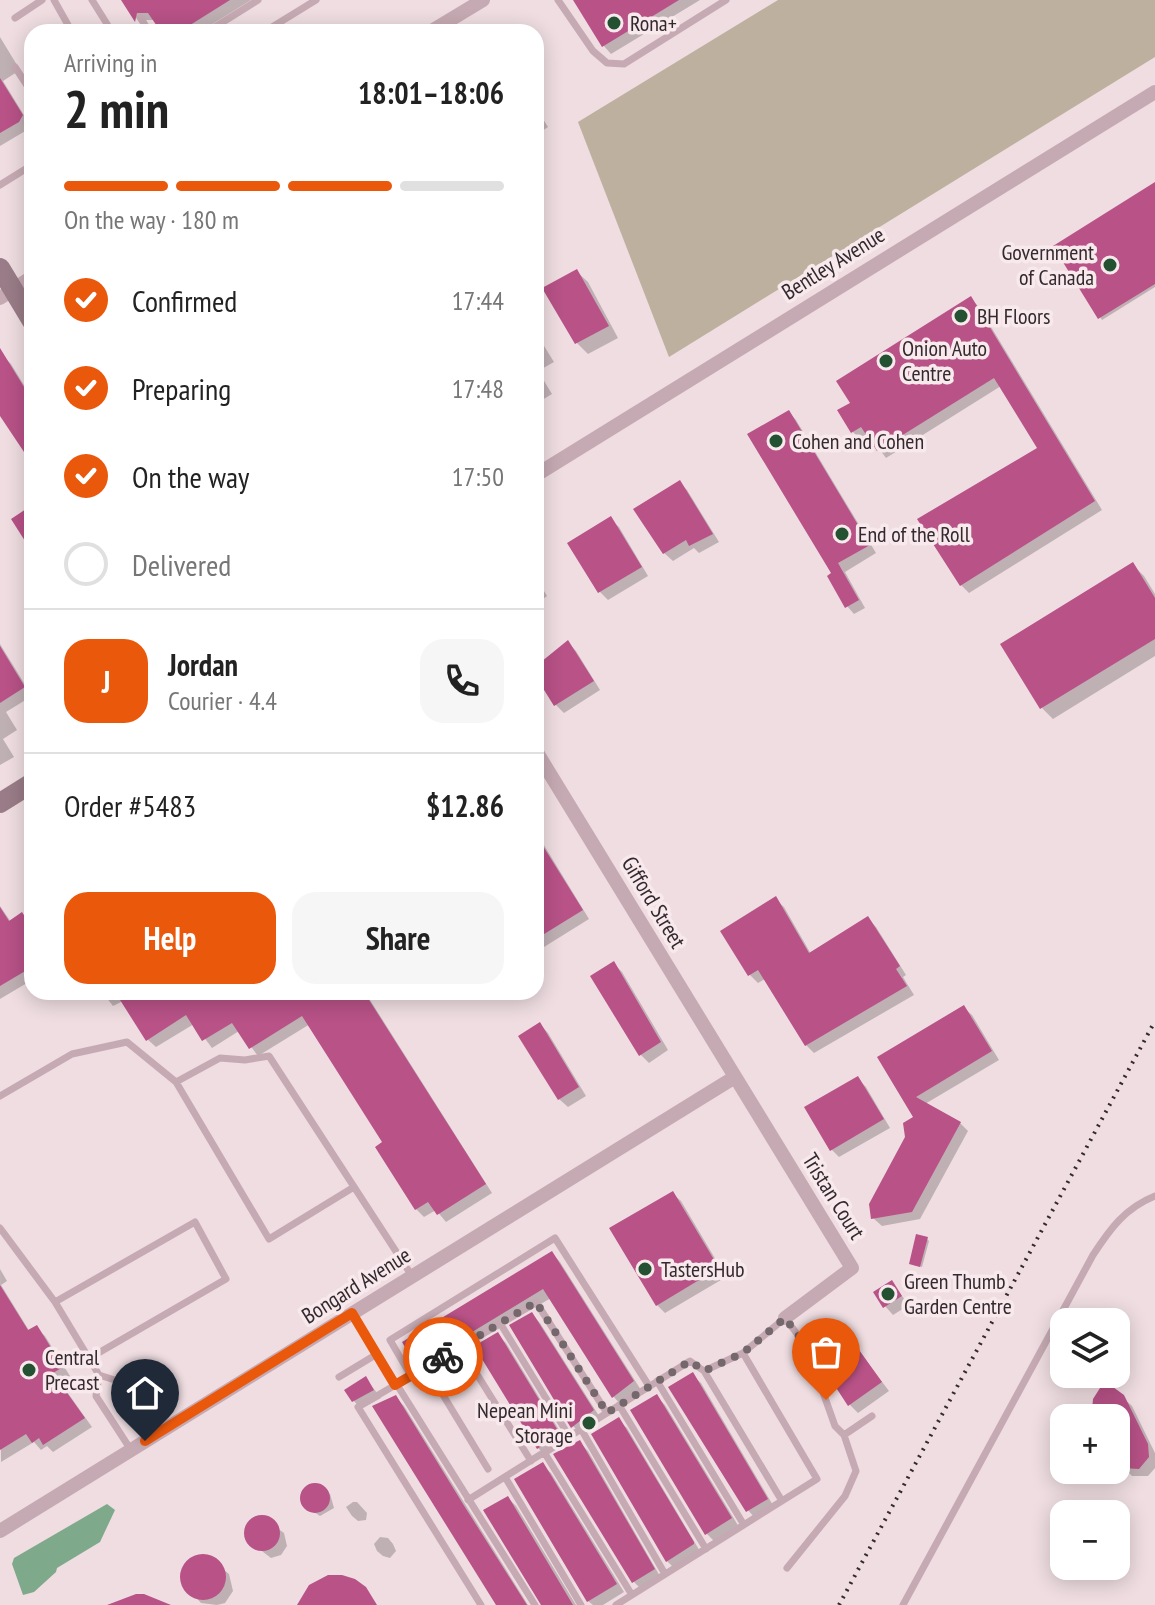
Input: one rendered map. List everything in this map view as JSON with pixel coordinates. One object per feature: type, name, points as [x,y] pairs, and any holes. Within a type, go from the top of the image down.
[{"type":"street","points":[[443,24],[483,0]]},
{"type":"street","name":"Bentley Avenue","points":[[544,470],[1155,92]]},
{"type":"street","points":[[0,268],[7,294],[24,312]]},
{"type":"street","points":[[7,294],[24,282]]},
{"type":"street","name":"Gifford Street","points":[[544,764],[735,1077]]},
{"type":"street","points":[[0,803],[24,788]]},
{"type":"street","name":"Bongard Avenue","points":[[0,1531],[735,1077]]},
{"type":"street","name":"Tristan Court","points":[[735,1077],[852,1268],[785,1318]]},
{"type":"lane","points":[[15,18],[42,0]]},
{"type":"lane","points":[[54,0],[68,24]]},
{"type":"lane","points":[[92,0],[107,24]]},
{"type":"lane","points":[[220,24],[258,0]]},
{"type":"lane","points":[[277,24],[316,0]]},
{"type":"lane","points":[[558,0],[593,51],[607,63],[624,64],[726,0]]},
{"type":"lane","points":[[141,18],[144,24]]},
{"type":"lane","points":[[15,67],[24,81]]},
{"type":"lane","points":[[1,183],[24,170]]},
{"type":"lane","points":[[0,1096],[72,1054],[127,1042],[176,1082],[269,1239],[354,1187]]},
{"type":"lane","points":[[176,1082],[220,1058],[245,1060],[269,1056],[412,1276]]},
{"type":"lane","points":[[903,1605],[1093,1255],[1115,1223],[1138,1203],[1155,1196]]},
{"type":"lane","points":[[55,1302],[195,1222],[226,1279],[88,1359]]},
{"type":"lane","points":[[0,1228],[55,1302],[99,1375],[121,1382],[156,1434]]},
{"type":"lane","points":[[411,1376],[390,1340],[555,1238],[649,1386]]},
{"type":"lane","points":[[481,1605],[358,1407],[536,1302],[607,1413]]},
{"type":"lane","points":[[352,1313],[535,1605]]},
{"type":"lane","points":[[704,1371],[743,1353],[785,1318],[807,1347],[835,1426],[844,1435],[856,1471],[845,1496],[787,1568]]},
{"type":"lane","points":[[500,1323],[569,1436]]},
{"type":"lane","points":[[460,1347],[531,1461]]},
{"type":"lane","points":[[616,1605],[817,1479],[743,1353]]},
{"type":"lane","points":[[339,1377],[377,1354]]},
{"type":"lane","points":[[468,1500],[690,1361],[704,1371],[782,1501]]},
{"type":"lane","points":[[426,1367],[488,1469]]},
{"type":"lane","points":[[99,1375],[96,1396],[131,1450]]},
{"type":"lane","points":[[657,1381],[744,1525]]},
{"type":"lane","points":[[619,1405],[706,1549]]},
{"type":"lane","points":[[844,1435],[872,1416]]},
{"type":"lane","points":[[581,1429],[665,1574]]},
{"type":"lane","points":[[544,1452],[632,1595]]},
{"type":"lane","points":[[505,1477],[581,1605]]},
{"type":"shaded area","points":[[778,0],[1155,0],[1155,57],[669,357],[578,122]]},
{"type":"shaded area","points":[[107,1504],[115,1510],[100,1542],[57,1568],[34,1592],[23,1595],[12,1564],[14,1558]]},
{"type":"building","points":[[121,0],[230,0],[192,24],[156,24],[148,13],[137,13],[135,22]]},
{"type":"building","name":"Rona+","points":[[573,0],[679,0],[602,47]]},
{"type":"building","points":[[0,78],[23,115],[19,122],[0,133]]},
{"type":"building","name":"Government of Canada","points":[[1155,182],[1155,284],[1098,319],[1053,246]]},
{"type":"building","points":[[577,269],[609,326],[575,344],[544,287]]},
{"type":"building","points":[[971,296],[1095,501],[960,586],[917,519],[1037,448],[994,378],[877,451],[861,427],[851,433],[837,410],[850,403],[836,381]]},
{"type":"building","points":[[0,348],[24,387],[24,452],[0,416]]},
{"type":"building","points":[[789,410],[870,545],[838,563],[859,600],[845,608],[827,576],[831,573],[747,434]]},
{"type":"building","points":[[680,480],[713,534],[689,546],[686,540],[663,554],[633,509]]},
{"type":"building","points":[[24,510],[24,539],[11,519]]},
{"type":"building","points":[[611,516],[642,567],[598,593],[567,543]]},
{"type":"building","points":[[1133,562],[1155,598],[1155,639],[1040,709],[1000,644]]},
{"type":"building","points":[[568,640],[594,681],[554,706],[544,690],[544,660]]},
{"type":"building","points":[[0,646],[24,688],[0,703]]},
{"type":"building","points":[[544,848],[583,910],[544,934]]},
{"type":"building","points":[[776,896],[809,953],[868,916],[900,966],[896,969],[907,986],[805,1046],[758,970],[748,976],[720,931]]},
{"type":"building","points":[[0,907],[9,921],[22,912],[24,915],[24,972],[0,986]]},
{"type":"building","points":[[614,961],[661,1042],[639,1056],[590,976]]},
{"type":"building","points":[[120,1000],[369,1000],[486,1184],[437,1215],[428,1202],[415,1210],[375,1147],[382,1142],[302,1016],[249,1049],[232,1023],[202,1041],[186,1015],[146,1041]]},
{"type":"building","points":[[964,1005],[992,1051],[916,1097],[961,1122],[912,1212],[871,1219],[869,1204],[905,1137],[903,1123],[913,1117],[877,1057]]},
{"type":"building","points":[[540,1022],[579,1087],[558,1100],[518,1036]]},
{"type":"building","points":[[858,1076],[884,1119],[830,1151],[804,1107]]},
{"type":"building","points":[[673,1191],[719,1268],[656,1306],[609,1228]]},
{"type":"building","points":[[916,1234],[928,1237],[920,1267],[909,1264]]},
{"type":"building","points":[[552,1251],[634,1381],[612,1398],[543,1289],[416,1366],[402,1342]]},
{"type":"building","name":"Green Thumb Garden Centre","points":[[892,1280],[902,1296],[883,1308],[873,1292]]},
{"type":"building","name":"Central Precast","points":[[0,1285],[28,1330],[37,1325],[63,1367],[53,1373],[85,1418],[43,1445],[39,1438],[32,1443],[26,1434],[0,1450]]},
{"type":"building","points":[[532,1312],[594,1410],[571,1428],[509,1325]]},
{"type":"building","points":[[498,1332],[560,1434],[537,1449],[474,1346]]},
{"type":"building","points":[[852,1340],[882,1382],[848,1406],[820,1363]]},
{"type":"building","points":[[693,1372],[768,1499],[746,1512],[668,1387]]},
{"type":"building","points":[[366,1376],[374,1390],[352,1402],[344,1390]]},
{"type":"building","points":[[1100,1388],[1114,1388],[1124,1395],[1128,1404],[1093,1404]]},
{"type":"building","points":[[657,1394],[732,1518],[705,1535],[630,1410]]},
{"type":"building","points":[[396,1395],[527,1605],[496,1605],[372,1406]]},
{"type":"building","points":[[1130,1407],[1148,1444],[1149,1457],[1139,1469],[1130,1468]]},
{"type":"building","points":[[619,1417],[694,1542],[666,1562],[591,1434]]},
{"type":"building","points":[[580,1440],[655,1569],[632,1583],[553,1454]]},
{"type":"building","points":[[543,1462],[617,1584],[587,1602],[514,1479]]},
{"type":"building","points":[[315,1483],[321,1484],[329,1492],[329,1504],[321,1512],[315,1513],[309,1512],[301,1504],[300,1498],[301,1492],[309,1484]]},
{"type":"building","points":[[508,1496],[573,1605],[541,1605],[483,1510]]},
{"type":"building","points":[[262,1515],[274,1521],[280,1533],[274,1545],[262,1551],[250,1545],[244,1533],[250,1521]]},
{"type":"building","points":[[203,1554],[219,1561],[226,1577],[219,1593],[203,1600],[187,1593],[180,1577],[187,1561]]},
{"type":"building","points":[[328,1575],[355,1579],[366,1587],[377,1605],[297,1605],[309,1585]]},
{"type":"building","points":[[144,1594],[171,1605],[107,1605]]},
{"type":"railway","points":[[839,1605],[1155,1021]]},
{"type":"way so far","points":[[443,1357],[536,1302],[607,1413],[690,1361],[704,1371],[743,1353],[785,1318],[807,1347],[826,1400]]},
{"type":"place","name":"Rona+","points":[[614,23]]},
{"type":"place","name":"Government of Canada","points":[[1110,265]]},
{"type":"place","name":"BH Floors","points":[[961,316]]},
{"type":"place","name":"Onion Auto Centre","points":[[886,361]]},
{"type":"place","name":"Cohen and Cohen","points":[[776,441]]},
{"type":"place","name":"End of the Roll","points":[[842,534]]},
{"type":"place","name":"TastersHub","points":[[645,1269]]},
{"type":"place","name":"Green Thumb Garden Centre","points":[[888,1294]]},
{"type":"place","name":"Central Precast","points":[[29,1370]]},
{"type":"place","name":"Nepean Mini Storage","points":[[589,1423]]},
{"type":"route","points":[[145,1441],[352,1313],[395,1385],[443,1357]]}]
